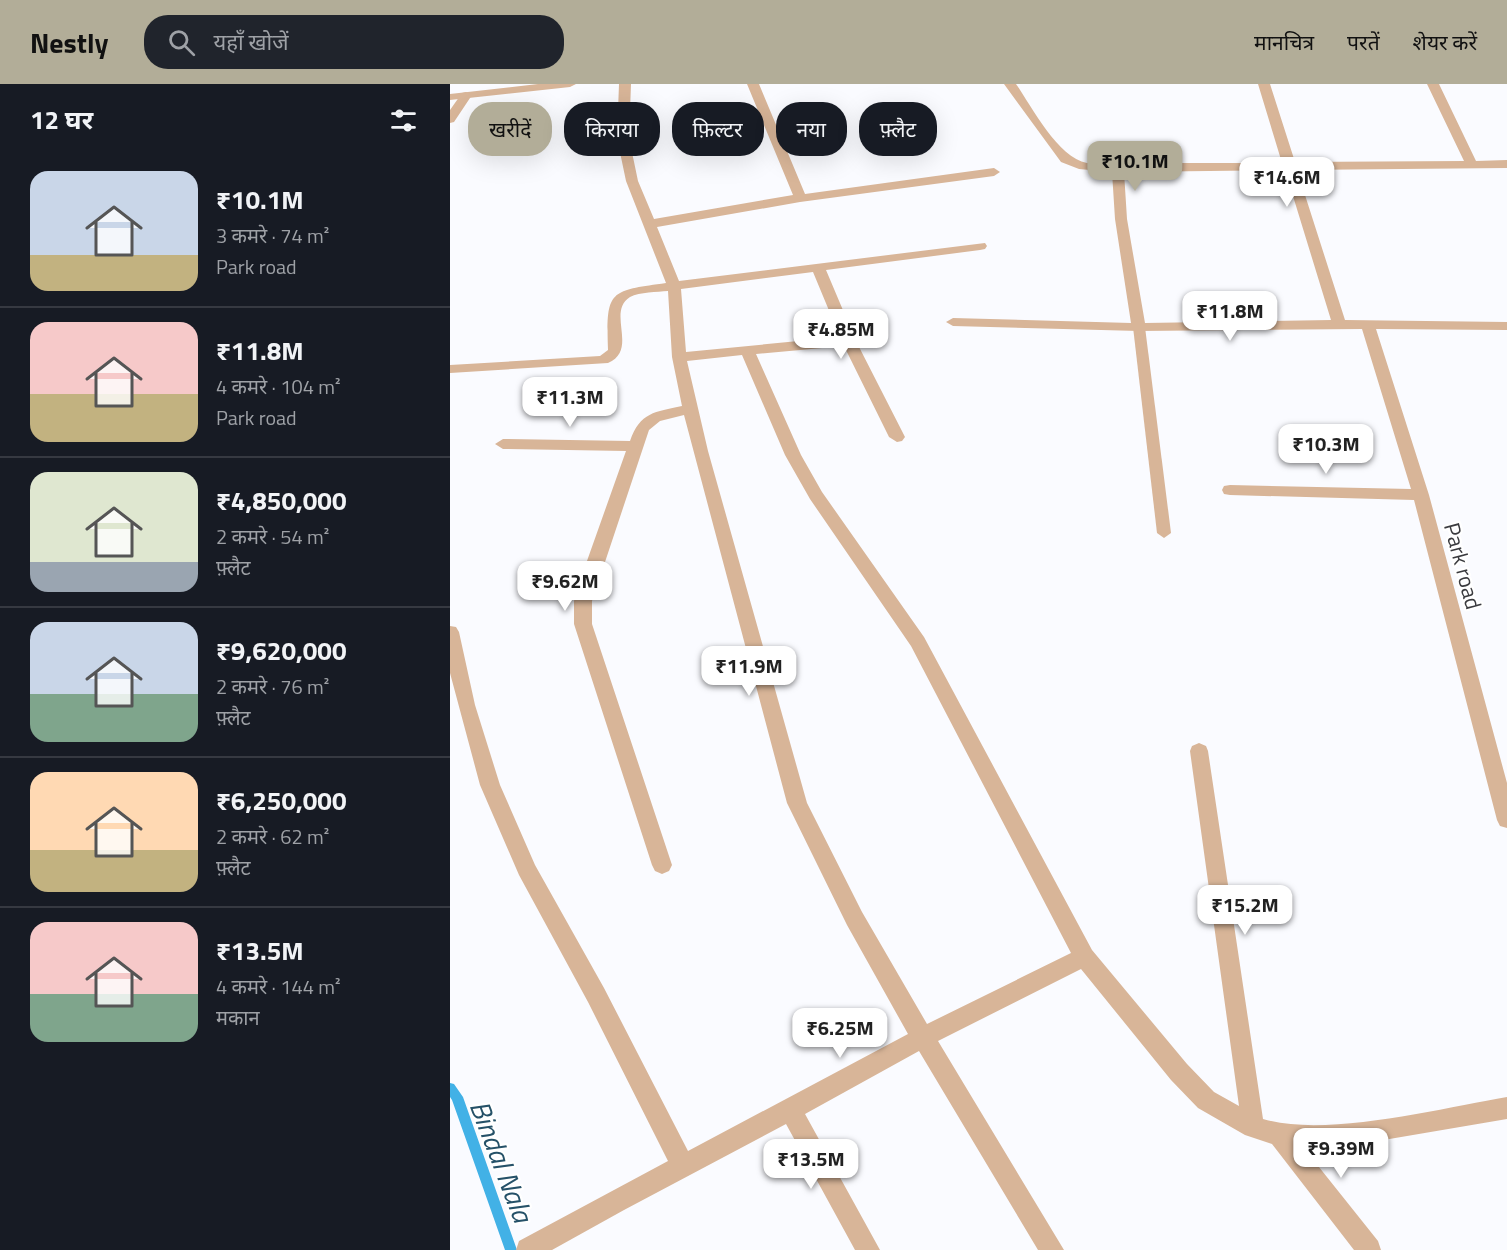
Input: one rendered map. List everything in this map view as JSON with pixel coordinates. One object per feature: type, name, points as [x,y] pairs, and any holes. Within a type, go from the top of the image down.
[{"type":"street","points":[[450,97],[501,88],[570,84]]},
{"type":"street","points":[[624,84],[623,138],[632,181],[674,285],[679,357],[691,409],[797,803],[820,855],[922,1038],[1052,1250]]},
{"type":"street","points":[[753,84],[800,198]]},
{"type":"street","points":[[1010,84],[1065,161],[1088,167],[1507,164]]},
{"type":"street","points":[[1264,84],[1339,324]]},
{"type":"street","points":[[1433,84],[1472,165]]},
{"type":"street","points":[[450,119],[466,95]]},
{"type":"street","points":[[1118,168],[1121,219],[1139,327]]},
{"type":"street","points":[[649,224],[800,198],[994,172]]},
{"type":"street","points":[[450,369],[603,360],[612,356],[615,350],[615,305],[622,295],[674,285],[980,246]]},
{"type":"street","points":[[818,268],[849,341],[897,437]]},
{"type":"street","points":[[953,322],[1139,327],[1339,324],[1507,326]]},
{"type":"street","name":"Park road","points":[[1368,325],[1420,495],[1507,820]]},
{"type":"street","points":[[679,357],[849,341]]},
{"type":"street","points":[[747,350],[793,455],[816,495],[918,642],[1084,957],[1179,1072],[1206,1100],[1253,1127],[1279,1135],[1318,1136],[1360,1133],[1507,1108]]},
{"type":"street","points":[[662,865],[583,624],[583,601],[590,575],[646,423],[655,417],[691,409]]},
{"type":"street","points":[[503,444],[636,446]]},
{"type":"street","points":[[1230,490],[1420,495]]},
{"type":"street","points":[[450,632],[466,705],[490,785],[526,869],[596,995],[683,1166]]},
{"type":"street","points":[[1199,751],[1253,1127]]},
{"type":"street","points":[[528,1250],[615,1201],[922,1038],[1084,957]]},
{"type":"street","points":[[790,1110],[868,1250]]},
{"type":"street","points":[[1279,1135],[1369,1250]]},
{"type":"lane","points":[[1139,327],[1164,534]]},
{"type":"waterway","name":"Bindal Nala","points":[[450,1088],[457,1097],[511,1250]]}]
